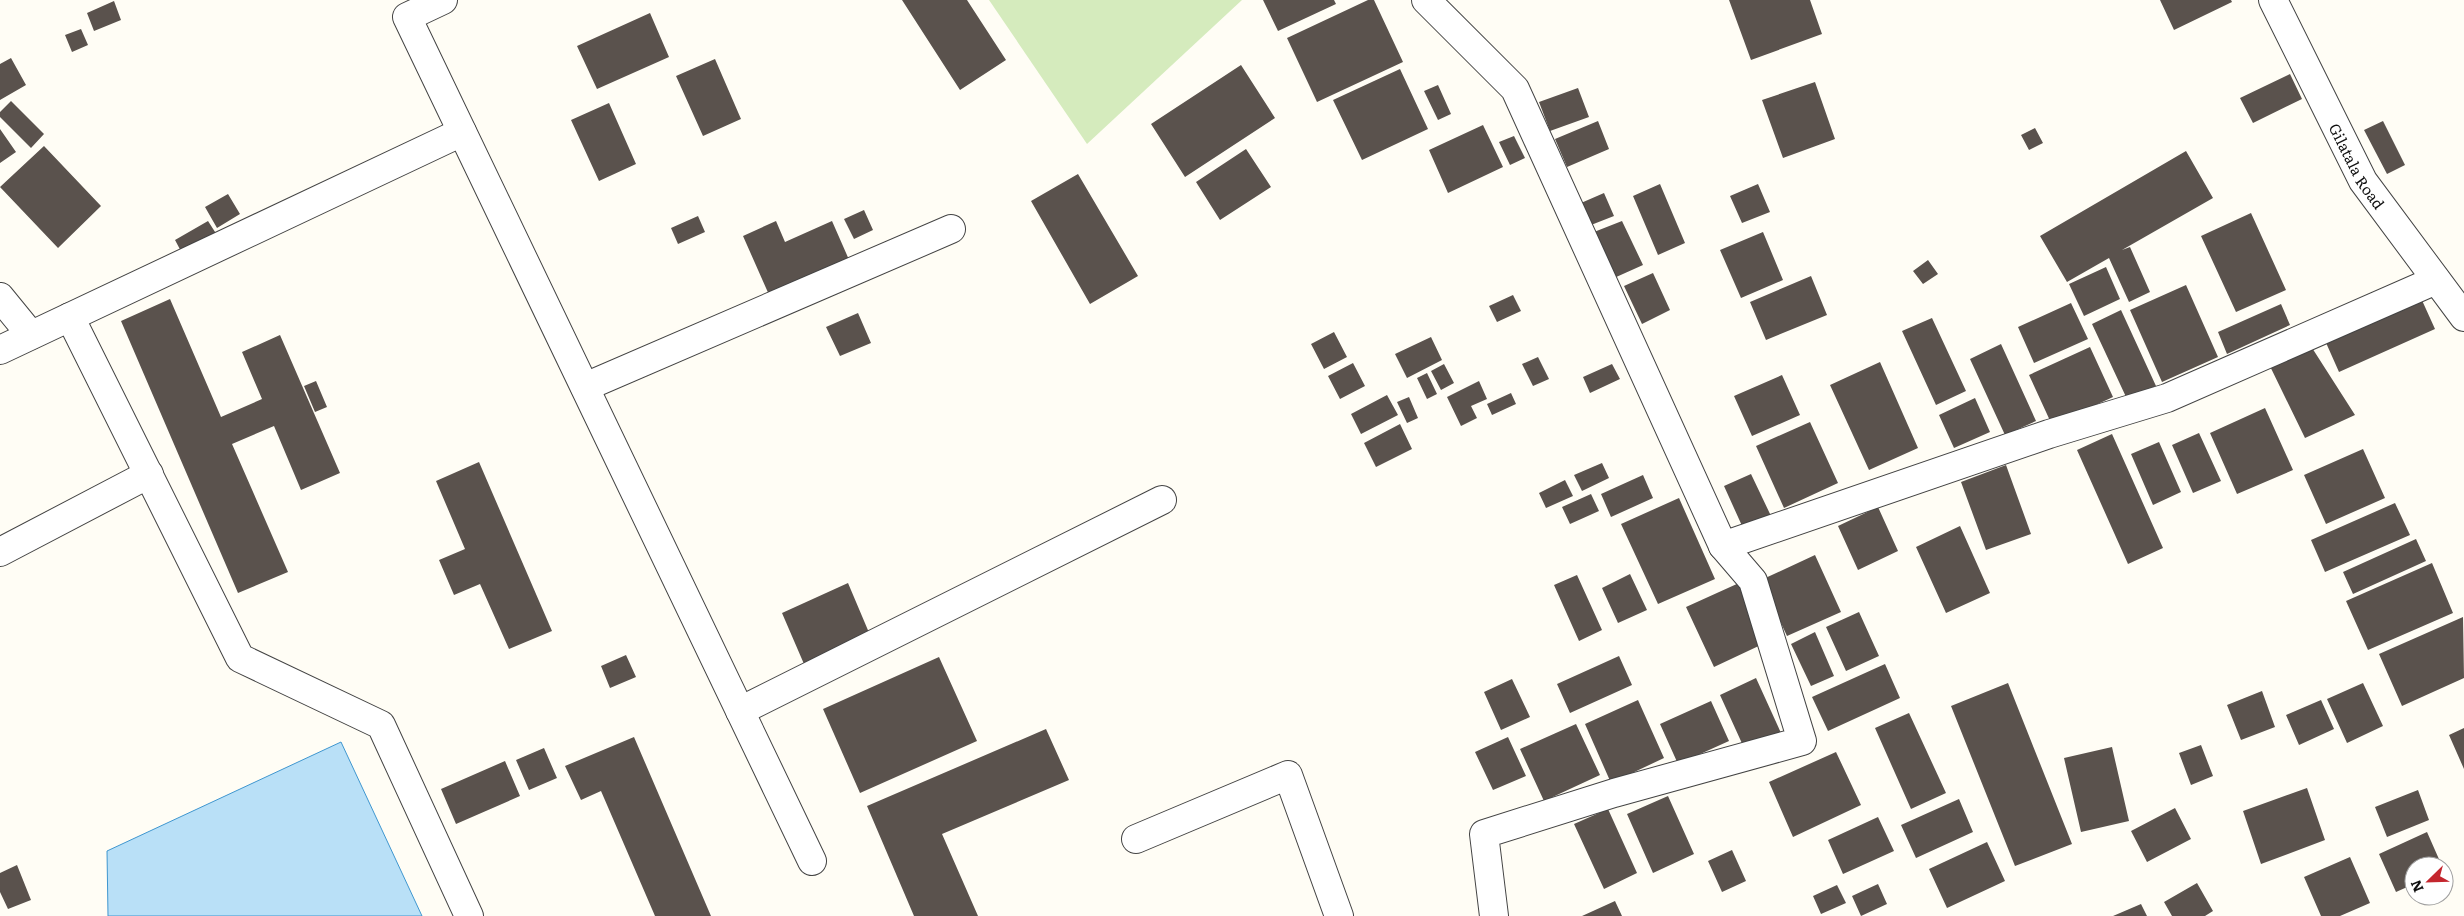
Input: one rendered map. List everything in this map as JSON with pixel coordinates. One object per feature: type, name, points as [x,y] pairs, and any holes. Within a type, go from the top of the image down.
[{"type":"street","points":[[443,0],[407,17],[812,861]]},
{"type":"street","points":[[1426,0],[1515,89],[1723,546],[1753,580],[1802,741],[1614,793],[1484,834],[1494,916]]},
{"type":"street","name":"Gilatala Road","points":[[2273,0],[2363,181],[2464,317]]},
{"type":"street","points":[[0,350],[462,132]]},
{"type":"street","points":[[585,387],[951,229]]},
{"type":"street","points":[[1723,546],[2030,440],[2167,398],[2436,280]]},
{"type":"street","points":[[0,297],[31,335]]},
{"type":"street","points":[[70,317],[240,658],[381,725],[469,916]]},
{"type":"street","points":[[0,552],[149,474]]},
{"type":"street","points":[[740,711],[1162,500]]},
{"type":"street","points":[[1136,839],[1288,775],[1339,916]]},
{"type":"green space","points":[[989,0],[1242,0],[1087,144]]},
{"type":"water","points":[[341,742],[422,916],[108,916],[107,851]]},
{"type":"building","points":[[902,0],[967,0],[1006,60],[960,90]]},
{"type":"building","points":[[1263,0],[1334,0],[1336,4],[1278,31]]},
{"type":"building","points":[[1368,0],[1374,0],[1403,62],[1317,102],[1287,38]]},
{"type":"building","points":[[1729,0],[1810,0],[1822,34],[1751,60]]},
{"type":"building","points":[[2160,0],[2231,0],[2232,2],[2174,30]]},
{"type":"building","points":[[114,1],[121,20],[94,31],[87,13]]},
{"type":"building","points":[[650,13],[669,57],[597,89],[577,46]]},
{"type":"building","points":[[81,29],[88,45],[72,52],[65,35]]},
{"type":"building","points":[[11,58],[26,85],[0,100],[0,64]]},
{"type":"building","points":[[715,59],[741,119],[703,136],[676,76]]},
{"type":"building","points":[[1241,65],[1275,118],[1185,177],[1151,124]]},
{"type":"building","points":[[1400,69],[1428,129],[1362,160],[1333,100]]},
{"type":"building","points":[[2290,74],[2302,99],[2253,123],[2240,98]]},
{"type":"building","points":[[1815,82],[1835,139],[1783,158],[1762,100]]},
{"type":"building","points":[[1438,85],[1451,114],[1438,120],[1424,91]]},
{"type":"building","points":[[1578,88],[1589,117],[1550,131],[1539,102]]},
{"type":"building","points":[[11,101],[44,134],[31,148],[0,117],[0,112]]},
{"type":"building","points":[[609,103],[636,164],[599,181],[571,120]]},
{"type":"building","points":[[1598,121],[1609,149],[1567,167],[1555,139]]},
{"type":"building","points":[[2383,121],[2405,165],[2387,174],[2364,130]]},
{"type":"building","points":[[1483,125],[1503,167],[1448,193],[1429,150]]},
{"type":"building","points":[[2035,128],[2043,143],[2029,150],[2021,135]]},
{"type":"building","points":[[0,129],[16,152],[0,163]]},
{"type":"building","points":[[1514,136],[1525,158],[1510,165],[1499,142]]},
{"type":"building","points":[[44,146],[101,206],[58,248],[0,187]]},
{"type":"building","points":[[1246,149],[1271,187],[1220,220],[1196,182]]},
{"type":"building","points":[[2186,151],[2213,198],[2122,250],[2130,247],[2150,292],[2129,302],[2109,258],[2067,282],[2040,236]]},
{"type":"building","points":[[1078,174],[1138,276],[1090,304],[1031,201]]},
{"type":"building","points":[[1660,184],[1685,243],[1658,255],[1633,196]]},
{"type":"building","points":[[1758,184],[1770,212],[1742,223],[1730,196]]},
{"type":"building","points":[[1604,193],[1614,216],[1591,225],[1581,203]]},
{"type":"building","points":[[228,194],[240,214],[217,228],[205,207]]},
{"type":"building","points":[[864,210],[873,230],[854,239],[844,219]]},
{"type":"building","points":[[2251,213],[2286,290],[2236,312],[2201,236]]},
{"type":"building","points":[[698,216],[705,232],[678,244],[671,228]]},
{"type":"building","points":[[208,221],[217,235],[183,255],[175,240]]},
{"type":"building","points":[[776,221],[785,242],[832,221],[850,262],[770,297],[743,236]]},
{"type":"building","points":[[1622,221],[1643,265],[1614,278],[1594,232]]},
{"type":"building","points":[[1763,232],[1783,280],[1741,298],[1720,250]]},
{"type":"building","points":[[1928,260],[1938,274],[1923,284],[1913,271]]},
{"type":"building","points":[[2106,267],[2120,299],[2084,316],[2069,284]]},
{"type":"building","points":[[1653,273],[1670,310],[1642,324],[1624,286]]},
{"type":"building","points":[[1811,276],[1827,315],[1766,340],[1750,302]]},
{"type":"building","points":[[2411,276],[2435,329],[2339,372],[2315,318]]},
{"type":"building","points":[[2186,285],[2218,357],[2162,382],[2130,310]]},
{"type":"building","points":[[1513,295],[1521,311],[1497,322],[1489,306]]},
{"type":"building","points":[[170,299],[221,417],[262,399],[242,352],[280,335],[340,473],[301,490],[274,426],[232,444],[288,572],[238,593],[121,321]]},
{"type":"building","points":[[2071,303],[2088,339],[2034,363],[2018,327]]},
{"type":"building","points":[[2281,304],[2290,325],[2227,354],[2218,332]]},
{"type":"building","points":[[2121,310],[2156,386],[2127,399],[2092,324]]},
{"type":"building","points":[[858,313],[871,343],[840,356],[826,327]]},
{"type":"building","points":[[1932,318],[1966,391],[1936,405],[1902,331]]},
{"type":"building","points":[[1334,332],[1347,357],[1324,369],[1311,344]]},
{"type":"building","points":[[1431,337],[1442,360],[1407,378],[1395,354]]},
{"type":"building","points":[[2307,340],[2355,415],[2305,438],[2266,358]]},
{"type":"building","points":[[2001,344],[2036,421],[2005,435],[1970,359]]},
{"type":"building","points":[[2090,347],[2113,397],[2052,425],[2029,375]]},
{"type":"building","points":[[1538,357],[1549,379],[1533,386],[1522,364]]},
{"type":"building","points":[[1880,362],[1918,448],[1869,470],[1830,385]]},
{"type":"building","points":[[1353,363],[1365,386],[1340,399],[1328,376]]},
{"type":"building","points":[[1444,364],[1454,383],[1441,390],[1431,371]]},
{"type":"building","points":[[1612,364],[1620,379],[1590,393],[1583,377]]},
{"type":"building","points":[[1427,373],[1437,394],[1427,399],[1417,378]]},
{"type":"building","points":[[1782,375],[1800,415],[1752,436],[1734,396]]},
{"type":"building","points":[[316,381],[327,407],[315,412],[304,386]]},
{"type":"building","points":[[1479,381],[1487,399],[1471,406],[1477,418],[1461,426],[1447,397]]},
{"type":"building","points":[[1511,393],[1516,404],[1492,415],[1487,404]]},
{"type":"building","points":[[1387,395],[1398,415],[1361,434],[1351,414]]},
{"type":"building","points":[[1409,397],[1418,418],[1407,423],[1397,402]]},
{"type":"building","points":[[1975,398],[1990,432],[1954,448],[1939,415]]},
{"type":"building","points":[[2265,408],[2293,470],[2237,494],[2210,433]]},
{"type":"building","points":[[1810,422],[1838,483],[1784,508],[1756,446]]},
{"type":"building","points":[[1400,424],[1412,449],[1376,467],[1364,443]]},
{"type":"building","points":[[2199,433],[2221,481],[2193,493],[2172,445]]},
{"type":"building","points":[[2112,434],[2163,548],[2128,564],[2077,450]]},
{"type":"building","points":[[2159,442],[2181,492],[2153,505],[2131,454]]},
{"type":"building","points":[[2363,449],[2385,498],[2326,524],[2304,475]]},
{"type":"building","points":[[479,462],[552,631],[509,649],[480,584],[454,595],[439,560],[465,549],[436,481]]},
{"type":"building","points":[[1602,463],[1609,478],[1582,491],[1574,475]]},
{"type":"building","points":[[2006,465],[2031,534],[1986,550],[1961,482]]},
{"type":"building","points":[[1751,474],[1771,516],[1743,528],[1724,486]]},
{"type":"building","points":[[1643,475],[1653,498],[1611,517],[1601,494]]},
{"type":"building","points":[[1565,480],[1573,496],[1546,508],[1539,493]]},
{"type":"building","points":[[1591,494],[1599,511],[1570,524],[1562,507]]},
{"type":"building","points":[[1679,498],[1715,579],[1658,604],[1621,524]]},
{"type":"building","points":[[2395,503],[2410,535],[2325,572],[2311,540]]},
{"type":"building","points":[[1878,507],[1898,551],[1858,570],[1838,526]]},
{"type":"building","points":[[1960,526],[1990,593],[1946,613],[1916,547]]},
{"type":"building","points":[[2416,539],[2426,561],[2353,594],[2343,572]]},
{"type":"building","points":[[1815,555],[1841,612],[1787,636],[1761,580]]},
{"type":"building","points":[[2432,563],[2453,613],[2368,650],[2346,601]]},
{"type":"building","points":[[1630,574],[1647,610],[1618,623],[1602,588]]},
{"type":"building","points":[[1577,575],[1602,630],[1579,641],[1554,585]]},
{"type":"building","points":[[848,583],[870,635],[804,664],[782,613]]},
{"type":"building","points":[[1739,583],[1765,643],[1714,667],[1686,607]]},
{"type":"building","points":[[1859,612],[1879,656],[1846,671],[1826,627]]},
{"type":"building","points":[[2463,617],[2464,678],[2402,706],[2379,654]]},
{"type":"building","points":[[1815,632],[1834,676],[1811,686],[1791,644]]},
{"type":"building","points":[[626,655],[636,677],[610,688],[601,666]]},
{"type":"building","points":[[1619,656],[1632,685],[1570,713],[1557,684]]},
{"type":"building","points":[[939,657],[977,741],[860,793],[823,709]]},
{"type":"building","points":[[1885,664],[1900,698],[1828,731],[1812,697]]},
{"type":"building","points":[[1756,678],[1781,733],[1745,750],[1720,695]]},
{"type":"building","points":[[1512,679],[1530,717],[1501,730],[1484,692]]},
{"type":"building","points":[[2008,683],[2072,844],[2015,866],[1951,706]]},
{"type":"building","points":[[2363,683],[2383,726],[2347,743],[2327,699]]},
{"type":"building","points":[[2262,691],[2275,727],[2241,740],[2227,705]]},
{"type":"building","points":[[1638,700],[1664,758],[1611,783],[1585,724]]},
{"type":"building","points":[[2321,700],[2334,729],[2299,745],[2286,715]]},
{"type":"building","points":[[1711,701],[1729,741],[1678,764],[1660,724]]},
{"type":"building","points":[[1909,713],[1946,793],[1911,809],[1875,728]]},
{"type":"building","points":[[1576,724],[1600,775],[1544,801],[1520,749]]},
{"type":"building","points":[[2464,728],[2464,769],[2449,735]]},
{"type":"building","points":[[1046,729],[1069,780],[942,834],[978,916],[914,916],[867,806]]},
{"type":"building","points":[[634,737],[711,916],[655,916],[601,791],[581,800],[565,766]]},
{"type":"building","points":[[1508,737],[1526,776],[1493,790],[1475,752]]},
{"type":"building","points":[[2201,745],[2213,776],[2191,785],[2179,753]]},
{"type":"building","points":[[2112,747],[2129,821],[2081,832],[2064,758]]},
{"type":"building","points":[[544,748],[557,778],[529,790],[516,760]]},
{"type":"building","points":[[1836,752],[1861,805],[1793,837],[1769,782]]},
{"type":"building","points":[[505,761],[520,796],[456,824],[441,789]]},
{"type":"building","points":[[2307,788],[2325,840],[2261,864],[2243,811]]},
{"type":"building","points":[[2418,790],[2429,820],[2387,837],[2375,807]]},
{"type":"building","points":[[1668,796],[1694,854],[1653,873],[1627,814]]},
{"type":"building","points":[[1959,799],[1973,832],[1916,858],[1901,825]]},
{"type":"building","points":[[2175,808],[2191,839],[2147,862],[2131,831]]},
{"type":"building","points":[[1608,809],[1637,873],[1604,889],[1574,824]]},
{"type":"building","points":[[1878,817],[1894,851],[1843,874],[1828,840]]},
{"type":"building","points":[[2427,832],[2438,856],[2404,856],[2404,888],[2396,892],[2379,854]]},
{"type":"building","points":[[1987,842],[2005,881],[1947,908],[1929,869]]},
{"type":"building","points":[[1732,850],[1746,881],[1722,892],[1708,861]]},
{"type":"building","points":[[2350,857],[2370,903],[2340,916],[2321,916],[2304,877]]},
{"type":"building","points":[[17,865],[31,900],[8,909],[0,892],[0,873]]},
{"type":"building","points":[[2197,883],[2213,911],[2205,916],[2172,916],[2164,902]]},
{"type":"building","points":[[1878,884],[1887,904],[1861,916],[1852,896]]},
{"type":"building","points":[[1837,885],[1846,903],[1821,914],[1813,896]]},
{"type":"building","points":[[1615,901],[1622,916],[1582,916]]},
{"type":"building","points":[[2141,904],[2147,916],[2113,916]]}]
